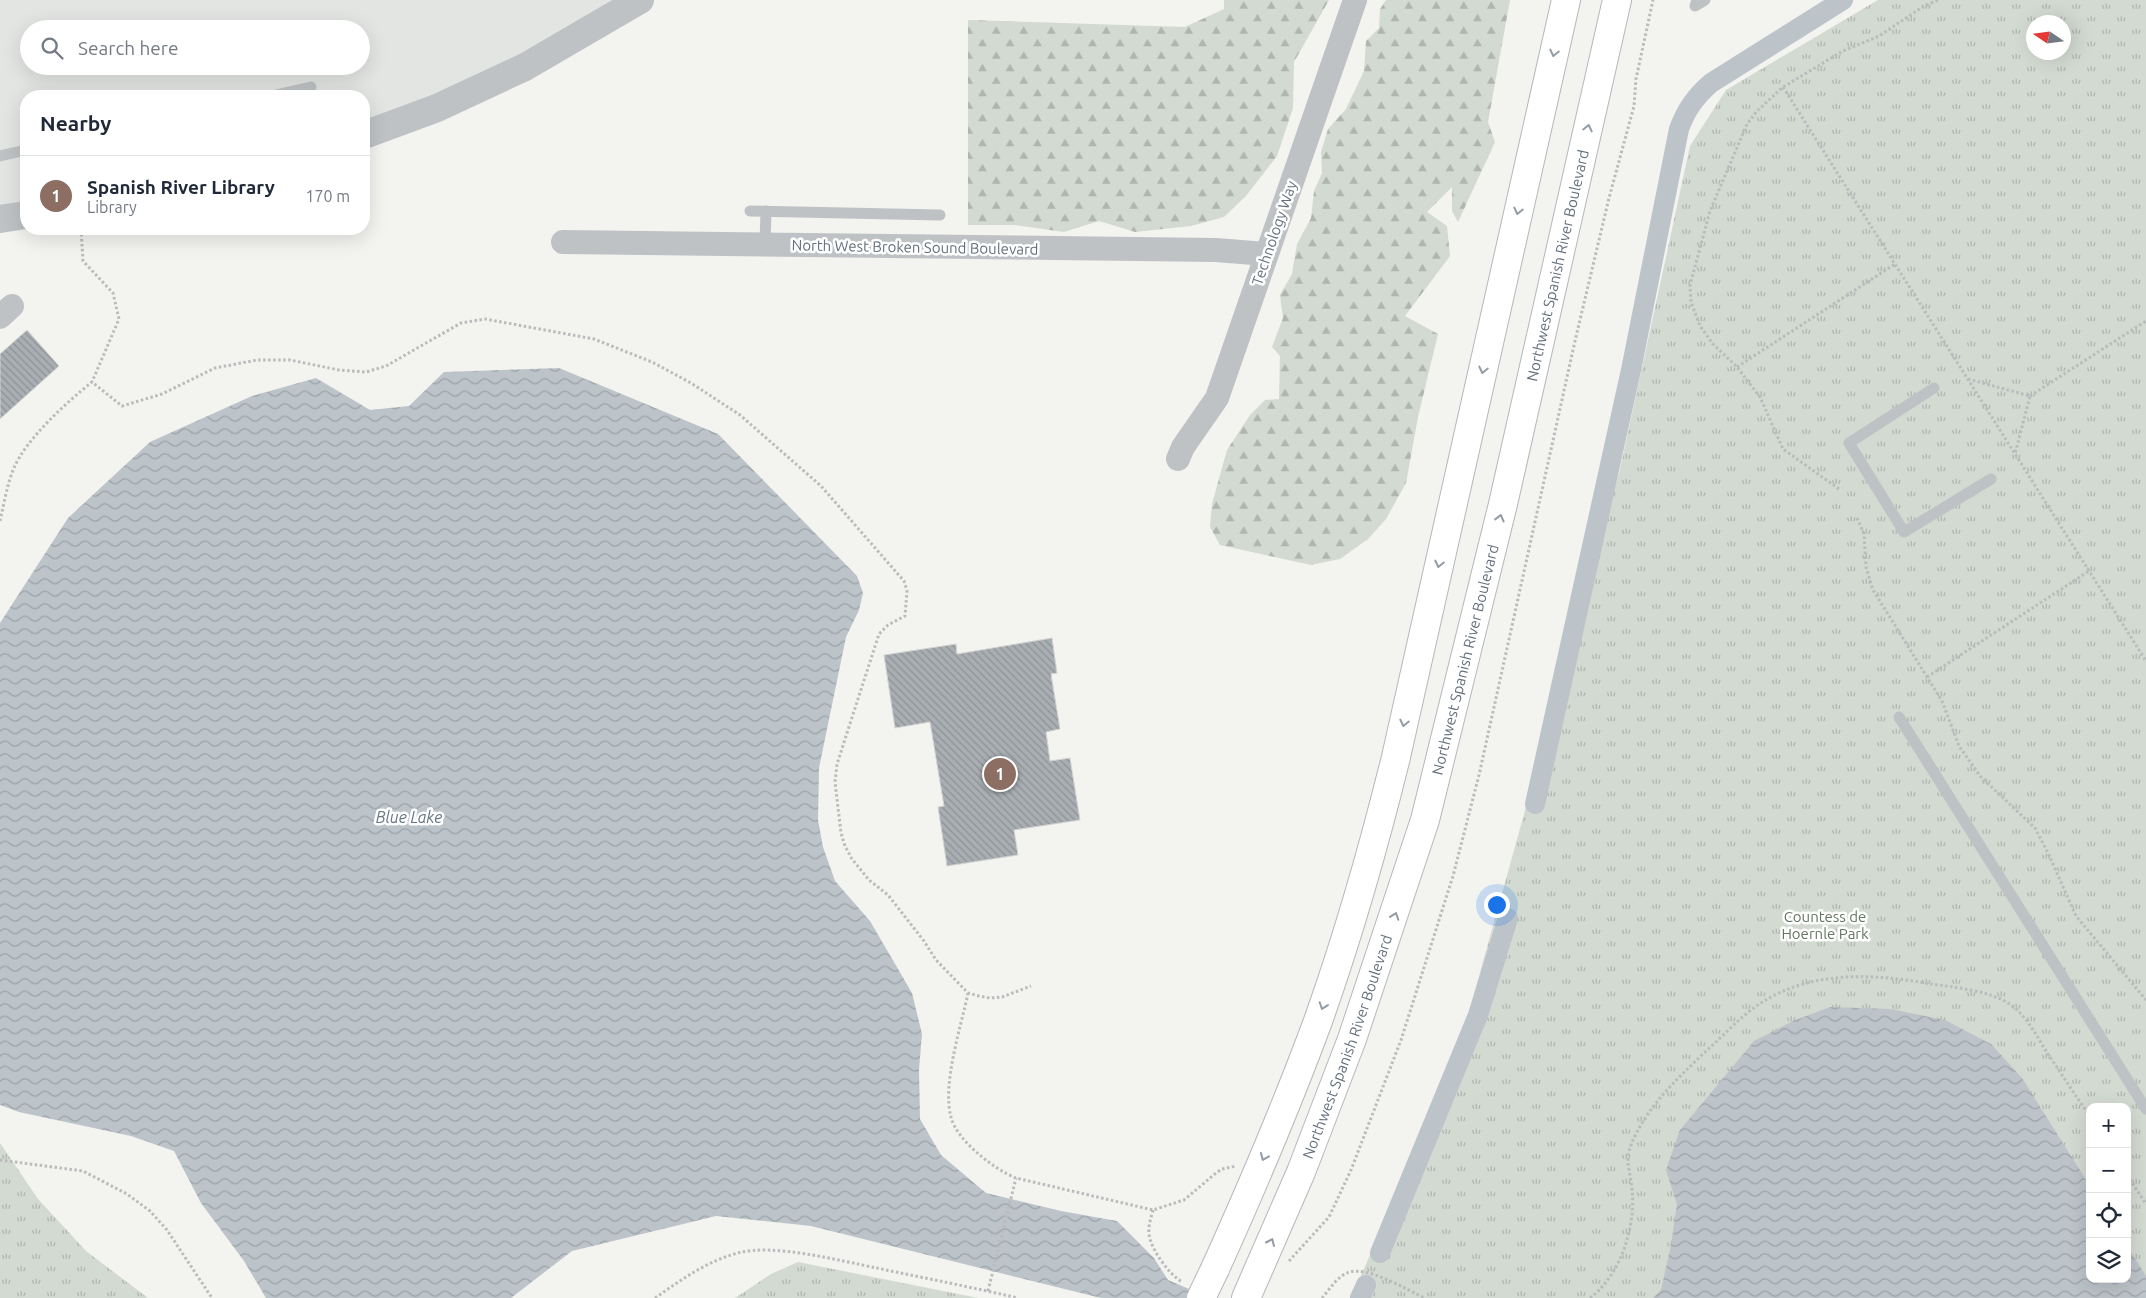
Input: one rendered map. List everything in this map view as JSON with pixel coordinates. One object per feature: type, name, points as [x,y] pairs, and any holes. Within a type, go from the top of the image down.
[{"type":"main road","points":[[1192,1290],[1215,1269],[1265,1156],[1315,1029],[1339,960],[1375,840],[1566,0]]},
{"type":"main road","name":"Northwest Spanish River Boulevard","points":[[1248,1292],[1290,1197],[1332,1092],[1375,975],[1416,852],[1504,504],[1617,0]]},
{"type":"main road","points":[[1383,809],[1425,820]]},
{"type":"main road","points":[[1375,840],[1416,852]]},
{"type":"street","points":[[370,133],[437,108],[525,67],[640,0]]},
{"type":"street","name":"Technology Way","points":[[1178,458],[1183,447],[1217,398],[1355,0]]},
{"type":"street","points":[[0,219],[20,216]]},
{"type":"street","name":"North West Broken Sound Boulevard","points":[[563,242],[1216,250],[1266,254]]},
{"type":"lane","points":[[1697,0],[1696,6],[1705,0]]},
{"type":"lane","points":[[298,90],[311,87]]},
{"type":"lane","points":[[0,156],[20,151]]},
{"type":"lane","points":[[750,210],[940,215]]},
{"type":"lane","points":[[765,245],[766,211]]},
{"type":"lane","points":[[1934,388],[1849,443],[1904,532],[1991,479]]},
{"type":"lane","points":[[1899,716],[2146,1109]]},
{"type":"path","points":[[1285,1267],[1298,1249],[1329,1217],[1352,1170],[1404,1031],[1453,876],[1481,766],[1606,208],[1634,106],[1638,72],[1653,0]]},
{"type":"path","points":[[1839,490],[1784,449],[1760,397],[1737,367],[1713,344],[1700,326],[1691,302],[1690,284],[1710,211],[1747,124],[1757,111],[1783,87],[1843,51],[1879,36],[1924,6],[1938,0]]},
{"type":"path","points":[[1783,87],[2146,662]]},
{"type":"path","points":[[0,521],[13,469],[23,451],[70,399],[92,382],[120,319],[114,293],[83,260],[81,235]]},
{"type":"path","points":[[1737,367],[1895,264]]},
{"type":"path","points":[[92,382],[122,406],[162,394],[215,368],[257,360],[290,360],[339,370],[366,372],[386,366],[461,323],[485,319],[594,339],[652,362],[691,383],[740,415],[821,486],[904,581],[907,591],[905,616],[888,625],[879,634],[837,764],[835,782],[841,832],[845,846],[852,859],[869,880],[888,895],[924,941],[936,960],[968,993],[990,998],[1002,997],[1031,986]]},
{"type":"path","points":[[2015,454],[2030,396],[2146,321]]},
{"type":"path","points":[[1968,379],[2030,396]]},
{"type":"path","points":[[1858,518],[1864,534],[1866,567],[1874,590],[1942,701],[1959,746],[1980,776],[2035,828],[2076,916],[2146,1000]]},
{"type":"path","points":[[1927,677],[2089,571]]},
{"type":"path","points":[[1590,1298],[1612,1276],[1631,1223],[1632,1188],[1626,1160],[1643,1120],[1669,1086],[1737,1023],[1755,1007],[1787,989],[1826,978],[1891,978],[1948,986],[1991,996],[2007,1002],[2031,1028],[2086,1111]]},
{"type":"path","points":[[968,993],[951,1070],[949,1091],[951,1117],[958,1131],[986,1161],[1005,1174],[1152,1210],[1184,1200],[1222,1169],[1241,1165]]},
{"type":"path","points":[[0,1160],[82,1171],[127,1194],[150,1211],[167,1230],[212,1298]]},
{"type":"path","points":[[988,1291],[1016,1178]]},
{"type":"path","points":[[2131,1181],[2146,1204]]},
{"type":"path","points":[[1152,1210],[1148,1230],[1151,1243],[1169,1272],[1192,1290]]},
{"type":"path","points":[[655,1298],[712,1262],[740,1252],[771,1251],[809,1254],[1018,1298]]},
{"type":"path","points":[[1322,1298],[1341,1276],[1349,1272],[1358,1271],[1374,1274],[1425,1298]]},
{"type":"shaded area","points":[[0,0],[640,0],[370,132],[370,90],[20,90],[20,216],[0,219]]},
{"type":"green space","points":[[1224,0],[1329,0],[1294,62],[1293,108],[1277,156],[1246,196],[1224,217],[1191,226],[1135,232],[1099,221],[1064,232],[1015,225],[968,225],[968,20],[1185,27],[1224,9]]},
{"type":"green space","points":[[1386,0],[1510,0],[1488,122],[1495,142],[1458,222],[1452,211],[1452,187],[1427,212],[1447,226],[1450,256],[1405,316],[1438,334],[1418,417],[1406,483],[1386,519],[1368,539],[1340,559],[1311,565],[1220,545],[1210,527],[1212,504],[1227,450],[1250,415],[1265,400],[1279,399],[1280,356],[1272,347],[1283,318],[1280,295],[1292,274],[1297,244],[1311,218],[1314,191],[1322,173],[1321,152],[1328,129],[1346,109],[1364,71],[1366,41],[1379,28],[1380,9]]},
{"type":"green space","name":"Countess de Hoernle Park","points":[[1878,0],[2146,0],[2146,1298],[1351,1298],[1454,1066],[1620,469],[1690,146],[1726,90]]},
{"type":"green space","points":[[0,1143],[38,1199],[86,1251],[148,1298],[0,1298]]},
{"type":"green space","points":[[798,1262],[978,1298],[735,1298],[771,1274]]},
{"type":"water","name":"Blue Lake","points":[[559,368],[718,434],[857,576],[863,593],[859,610],[846,637],[819,768],[818,820],[823,847],[835,881],[870,921],[912,993],[922,1034],[919,1069],[920,1119],[941,1155],[986,1193],[1061,1211],[1117,1221],[1154,1258],[1168,1280],[1210,1298],[1101,1298],[811,1226],[716,1216],[572,1251],[511,1298],[266,1298],[244,1261],[201,1203],[174,1151],[131,1136],[19,1112],[0,1105],[0,623],[68,518],[150,442],[252,396],[316,378],[370,410],[409,406],[444,372]]},
{"type":"water","points":[[1830,1007],[1890,1009],[1945,1020],[1991,1044],[2022,1078],[2086,1180],[2086,1283],[2131,1283],[2131,1252],[2146,1276],[2146,1298],[1653,1298],[1661,1290],[1671,1245],[1677,1204],[1666,1170],[1680,1130],[1754,1041],[1793,1021]]},
{"type":"building","points":[[27,330],[59,366],[0,419],[0,354]]},
{"type":"building","points":[[1052,638],[1057,673],[1051,674],[1060,729],[1046,732],[1050,761],[1070,758],[1080,820],[1014,830],[1018,855],[947,866],[938,807],[944,806],[930,722],[895,728],[884,655],[956,644],[957,654]]},
{"type":"waterway","points":[[1535,804],[1631,370],[1679,129],[1692,104],[1711,83],[1843,0]]},
{"type":"waterway","points":[[1380,1253],[1478,1015],[1508,918]]},
{"type":"waterway","points":[[1360,1298],[1366,1285]]},
{"type":"place","name":"Spanish River Library","points":[[1000,774]]}]
